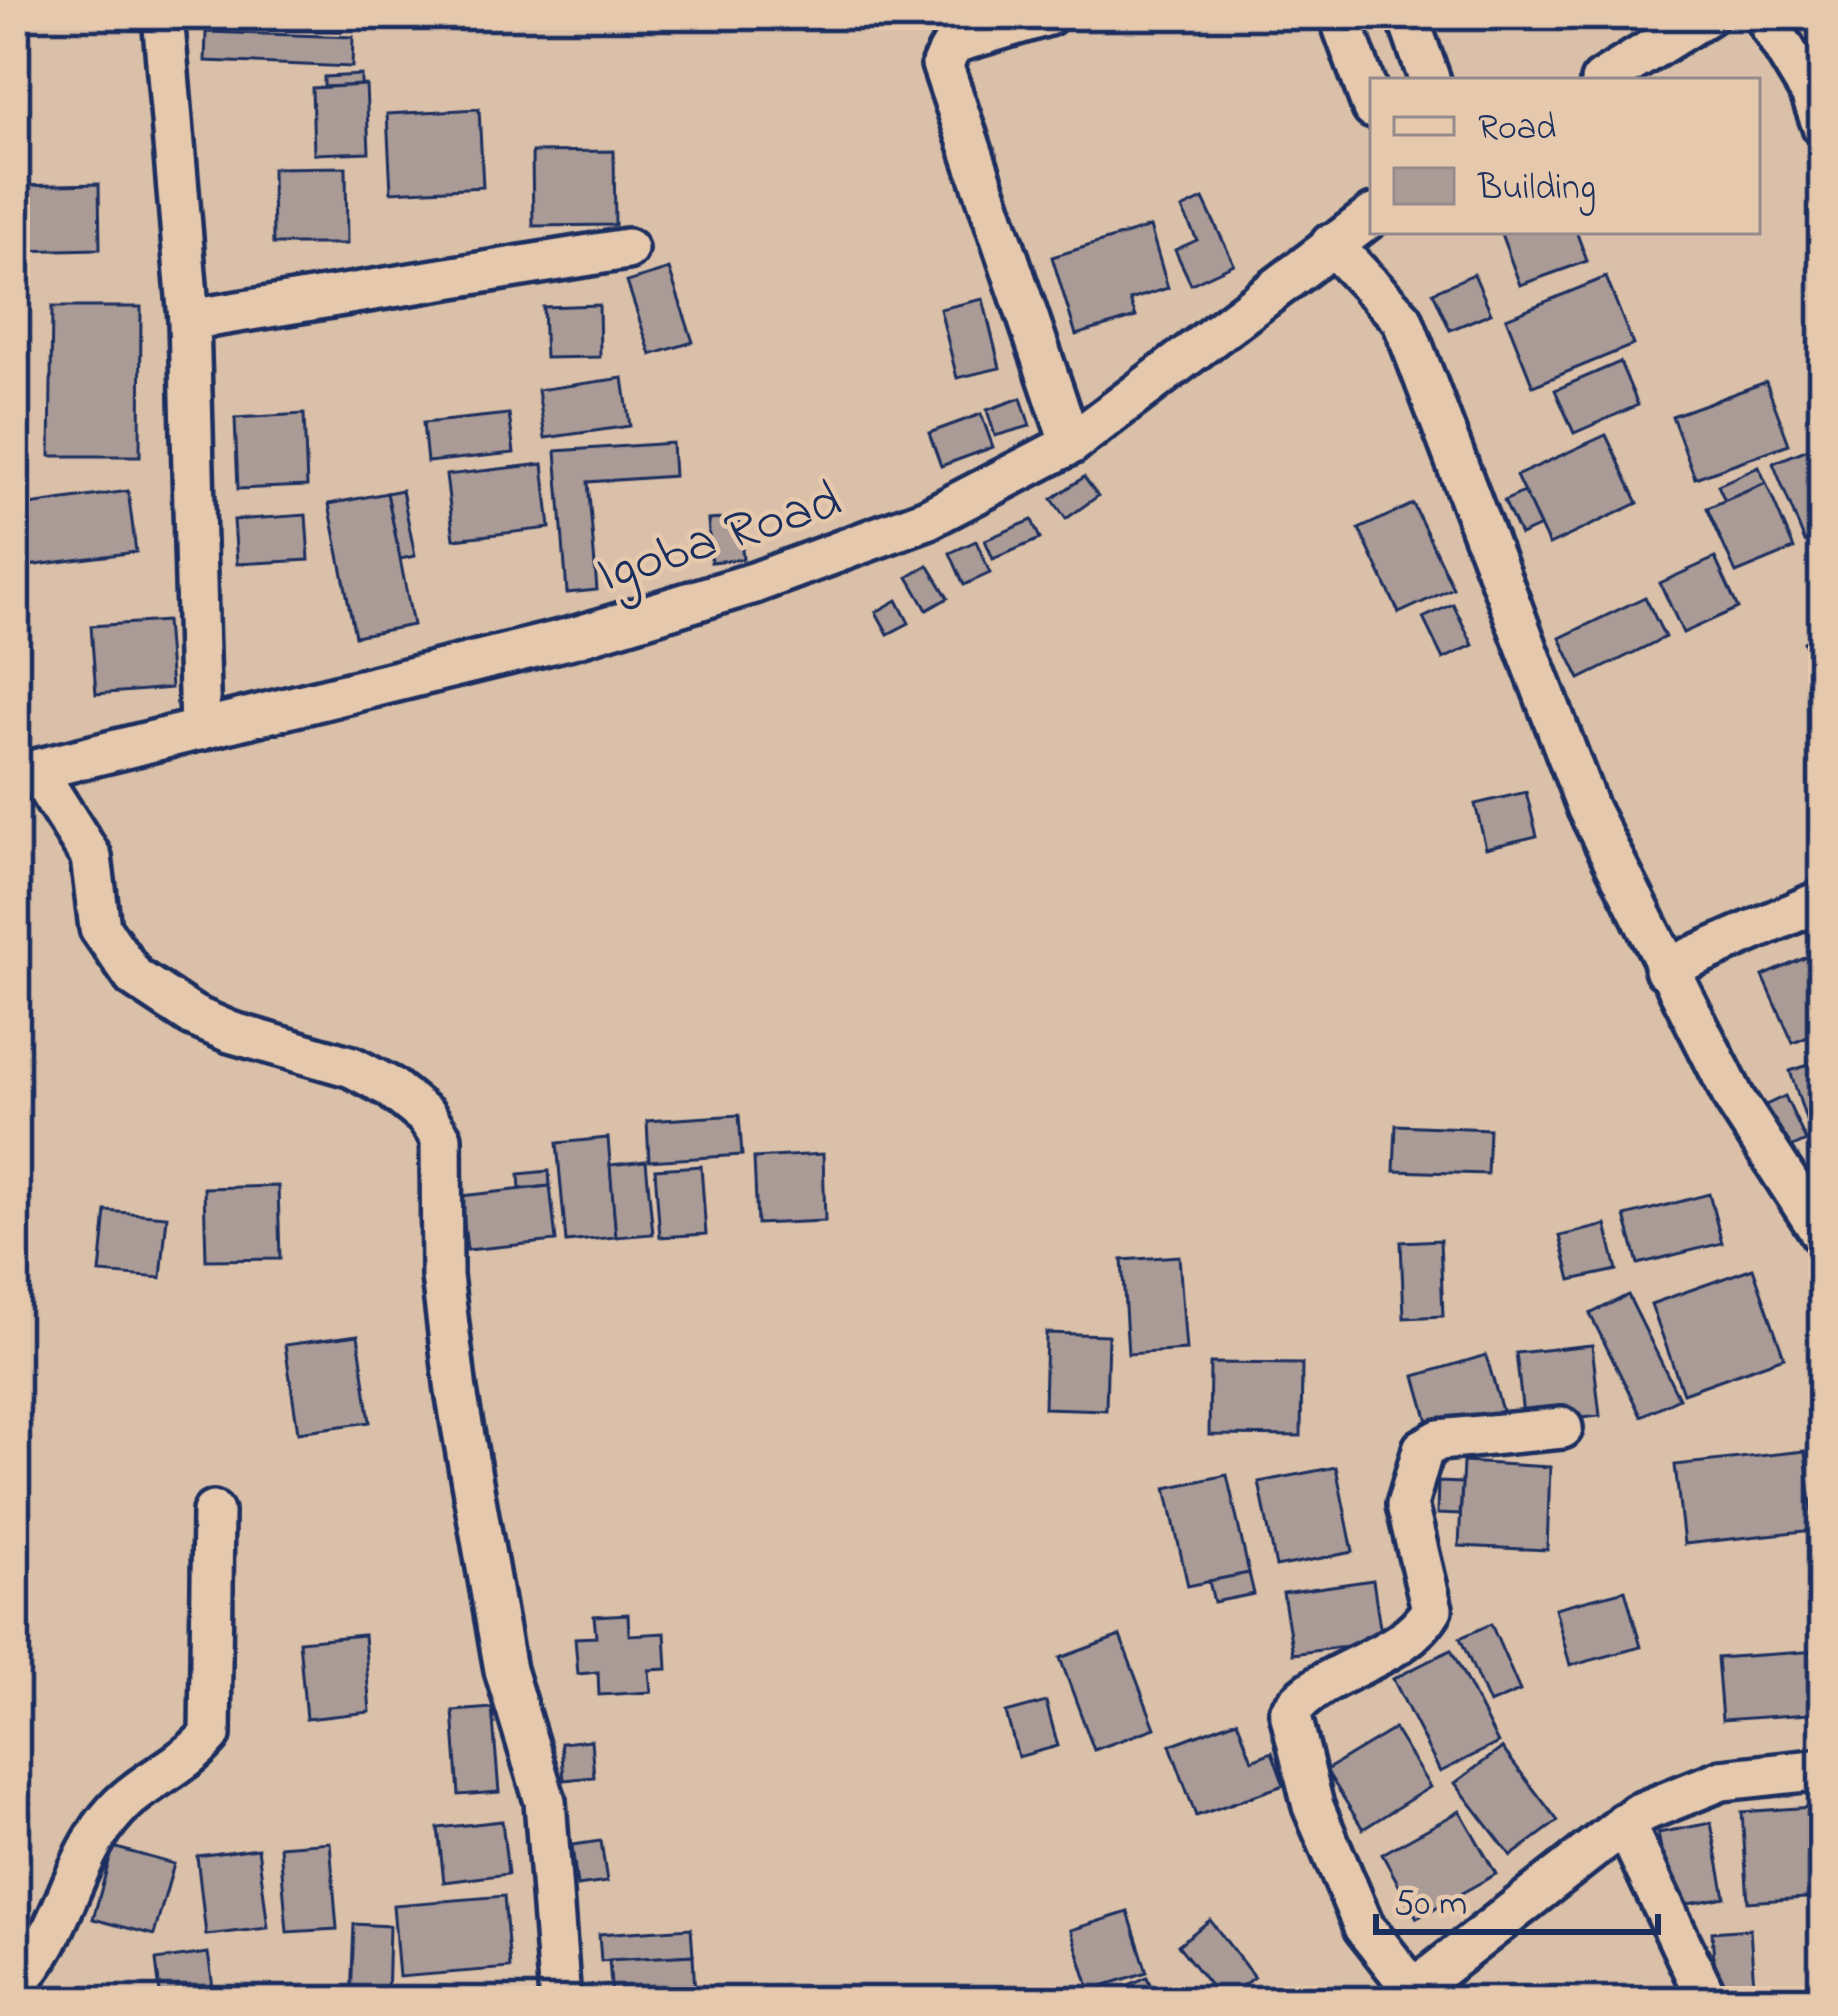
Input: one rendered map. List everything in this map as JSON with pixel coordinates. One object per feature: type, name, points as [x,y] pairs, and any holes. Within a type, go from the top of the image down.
[{"type":"street","points":[[163,15],[189,320],[200,730]]},
{"type":"street","points":[[1048,15],[954,43],[942,64],[1071,444]]},
{"type":"street","points":[[1339,15],[1370,100]]},
{"type":"street","points":[[1407,15],[1429,78]]},
{"type":"street","points":[[1606,78],[1706,15]]},
{"type":"street","points":[[1764,15],[1811,94],[1823,127]]},
{"type":"street","name":"Igoba Road","points":[[26,774],[576,637],[754,584],[927,519],[1071,444],[1370,217]]},
{"type":"street","points":[[1331,244],[1402,319],[1588,809],[1735,1100],[1823,1236]]},
{"type":"street","points":[[189,320],[627,249]]},
{"type":"street","points":[[26,774],[91,857],[100,928],[134,977],[193,1016],[230,1032],[352,1066],[408,1102],[441,1138],[442,1276],[456,1391],[505,1670],[544,1801],[560,2001]]},
{"type":"street","points":[[1665,969],[1823,900]]},
{"type":"street","points":[[1562,1428],[1439,1440],[1423,1449],[1407,1505],[1432,1609],[1422,1626],[1350,1673],[1304,1695],[1290,1712],[1313,1806],[1364,1928],[1406,1994],[1624,1823],[1722,1780],[1823,1769]]},
{"type":"street","points":[[15,1984],[41,1959],[88,1850],[117,1808],[210,1735],[213,1512]]},
{"type":"street","points":[[1624,1823],[1708,2001]]},
{"type":"building","points":[[208,15],[343,15],[342,31],[208,29]]},
{"type":"building","points":[[206,32],[353,37],[352,67],[205,61]]},
{"type":"building","points":[[361,75],[361,85],[324,87],[324,77]]},
{"type":"building","points":[[366,85],[369,152],[314,154],[312,88]]},
{"type":"building","points":[[479,109],[483,187],[391,192],[387,114]]},
{"type":"building","points":[[614,151],[615,225],[533,226],[532,152]]},
{"type":"building","points":[[346,167],[347,244],[273,244],[272,168]]},
{"type":"building","points":[[99,184],[100,249],[15,251],[15,186]]},
{"type":"building","points":[[1203,199],[1234,264],[1191,284],[1175,250],[1197,240],[1182,209]]},
{"type":"building","points":[[1150,227],[1168,288],[1130,300],[1136,317],[1076,335],[1052,257]]},
{"type":"building","points":[[1501,234],[1577,234],[1587,261],[1520,285]]},
{"type":"building","points":[[669,269],[693,342],[651,355],[627,282]]},
{"type":"building","points":[[1474,274],[1491,313],[1450,330],[1433,292]]},
{"type":"building","points":[[1606,277],[1633,345],[1533,386],[1506,318]]},
{"type":"building","points":[[983,299],[1000,368],[957,378],[940,309]]},
{"type":"building","points":[[599,305],[600,357],[545,358],[543,307]]},
{"type":"building","points":[[52,307],[141,307],[140,456],[50,456]]},
{"type":"building","points":[[1620,362],[1638,405],[1574,433],[1555,390]]},
{"type":"building","points":[[623,378],[630,426],[545,438],[538,390]]},
{"type":"building","points":[[1766,382],[1789,444],[1695,478],[1672,416]]},
{"type":"building","points":[[1021,398],[1030,426],[995,436],[987,410]]},
{"type":"building","points":[[304,414],[307,486],[238,489],[235,418]]},
{"type":"building","points":[[509,414],[514,453],[427,462],[423,423]]},
{"type":"building","points":[[981,414],[993,447],[941,466],[929,433]]},
{"type":"building","points":[[1606,435],[1638,503],[1549,545],[1516,476]]},
{"type":"building","points":[[672,443],[674,476],[588,482],[597,590],[567,593],[556,451]]},
{"type":"building","points":[[1823,443],[1823,534],[1805,542],[1773,463]]},
{"type":"building","points":[[543,464],[550,528],[454,539],[446,475]]},
{"type":"building","points":[[1759,467],[1766,483],[1725,501],[1718,485]]},
{"type":"building","points":[[1084,477],[1098,496],[1066,519],[1052,499]]},
{"type":"building","points":[[1766,483],[1794,549],[1736,573],[1707,508]]},
{"type":"building","points":[[402,490],[415,556],[400,559],[387,493]]},
{"type":"building","points":[[128,491],[136,552],[20,567],[15,507]]},
{"type":"building","points":[[1524,492],[1540,526],[1520,535],[1504,501]]},
{"type":"building","points":[[387,493],[413,625],[355,636],[329,504]]},
{"type":"building","points":[[1413,504],[1453,588],[1399,613],[1359,529]]},
{"type":"building","points":[[306,515],[309,560],[237,564],[234,520]]},
{"type":"building","points":[[739,518],[743,559],[711,562],[708,520]]},
{"type":"building","points":[[1032,520],[1040,539],[993,559],[985,540]]},
{"type":"building","points":[[976,541],[990,573],[964,585],[950,553]]},
{"type":"building","points":[[1715,558],[1738,608],[1683,633],[1660,583]]},
{"type":"building","points":[[928,565],[948,598],[927,610],[908,577]]},
{"type":"building","points":[[1645,597],[1665,637],[1580,679],[1560,638]]},
{"type":"building","points":[[897,600],[909,623],[888,634],[876,612]]},
{"type":"building","points":[[1453,604],[1473,645],[1443,659],[1423,618]]},
{"type":"building","points":[[166,621],[171,688],[96,694],[91,626]]},
{"type":"building","points":[[1823,632],[1823,687],[1804,642]]},
{"type":"building","points":[[1526,792],[1537,836],[1486,848],[1475,804]]},
{"type":"building","points":[[1823,950],[1823,1031],[1793,1043],[1763,976]]},
{"type":"building","points":[[1823,1060],[1823,1141],[1814,1144],[1790,1071]]},
{"type":"building","points":[[1785,1096],[1806,1141],[1773,1156],[1753,1111]]},
{"type":"building","points":[[739,1115],[742,1155],[649,1161],[647,1121]]},
{"type":"building","points":[[1396,1125],[1489,1129],[1487,1174],[1394,1171]]},
{"type":"building","points":[[608,1138],[616,1237],[566,1242],[557,1143]]},
{"type":"building","points":[[823,1154],[825,1221],[757,1224],[754,1158]]},
{"type":"building","points":[[646,1161],[653,1234],[616,1237],[610,1165]]},
{"type":"building","points":[[701,1166],[706,1234],[660,1237],[655,1169]]},
{"type":"building","points":[[549,1171],[550,1186],[520,1189],[519,1174]]},
{"type":"building","points":[[278,1186],[280,1259],[206,1260],[204,1188]]},
{"type":"building","points":[[550,1186],[556,1241],[467,1250],[461,1196]]},
{"type":"building","points":[[1709,1194],[1722,1243],[1638,1264],[1625,1216]]},
{"type":"building","points":[[106,1211],[167,1216],[161,1278],[100,1273]]},
{"type":"building","points":[[1606,1225],[1617,1270],[1571,1280],[1560,1236]]},
{"type":"building","points":[[1440,1240],[1443,1316],[1404,1318],[1401,1242]]},
{"type":"building","points":[[1179,1256],[1186,1350],[1128,1354],[1122,1260]]},
{"type":"building","points":[[1753,1268],[1784,1357],[1683,1393],[1651,1304]]},
{"type":"building","points":[[1628,1295],[1679,1398],[1641,1416],[1590,1314]]},
{"type":"building","points":[[1046,1333],[1108,1335],[1106,1410],[1044,1408]]},
{"type":"building","points":[[358,1335],[370,1422],[298,1432],[285,1345]]},
{"type":"building","points":[[1592,1345],[1600,1416],[1524,1424],[1516,1353]]},
{"type":"building","points":[[1486,1355],[1503,1414],[1432,1435],[1415,1376]]},
{"type":"building","points":[[1210,1363],[1302,1364],[1301,1436],[1209,1435]]},
{"type":"building","points":[[1805,1451],[1814,1530],[1684,1544],[1675,1465]]},
{"type":"building","points":[[1463,1462],[1550,1467],[1547,1550],[1459,1546]]},
{"type":"building","points":[[1336,1467],[1353,1552],[1276,1567],[1259,1482]]},
{"type":"building","points":[[1227,1475],[1249,1573],[1188,1586],[1166,1488]]},
{"type":"building","points":[[1438,1482],[1462,1483],[1460,1515],[1437,1514]]},
{"type":"building","points":[[1249,1573],[1254,1594],[1214,1602],[1209,1581]]},
{"type":"building","points":[[1373,1580],[1382,1641],[1293,1654],[1283,1593]]},
{"type":"building","points":[[1625,1590],[1641,1647],[1570,1666],[1555,1608]]},
{"type":"building","points":[[628,1614],[629,1635],[665,1633],[667,1669],[649,1670],[651,1692],[599,1695],[598,1672],[578,1674],[575,1638],[596,1637],[594,1616]]},
{"type":"building","points":[[1491,1624],[1520,1691],[1489,1704],[1460,1638]]},
{"type":"building","points":[[364,1635],[370,1712],[306,1719],[299,1641]]},
{"type":"building","points":[[1120,1636],[1155,1728],[1094,1750],[1060,1658]]},
{"type":"building","points":[[1451,1650],[1498,1743],[1440,1772],[1393,1679]]},
{"type":"building","points":[[1817,1651],[1822,1713],[1722,1720],[1717,1658]]},
{"type":"building","points":[[1046,1702],[1058,1746],[1018,1757],[1006,1713]]},
{"type":"building","points":[[492,1708],[499,1792],[459,1795],[453,1711]]},
{"type":"building","points":[[1237,1720],[1252,1760],[1272,1752],[1284,1785],[1196,1816],[1170,1745]]},
{"type":"building","points":[[1394,1729],[1430,1787],[1363,1829],[1326,1770]]},
{"type":"building","points":[[591,1740],[594,1777],[564,1780],[561,1743]]},
{"type":"building","points":[[1502,1748],[1558,1821],[1511,1856],[1455,1783]]},
{"type":"building","points":[[1812,1807],[1819,1897],[1748,1902],[1742,1812]]},
{"type":"building","points":[[1460,1811],[1496,1874],[1417,1918],[1382,1854]]},
{"type":"building","points":[[502,1821],[508,1874],[444,1882],[438,1828]]},
{"type":"building","points":[[1711,1823],[1725,1897],[1672,1907],[1658,1833]]},
{"type":"building","points":[[601,1841],[607,1882],[577,1886],[572,1845]]},
{"type":"building","points":[[330,1842],[337,1929],[287,1932],[280,1846]]},
{"type":"building","points":[[113,1847],[174,1864],[154,1935],[93,1919]]},
{"type":"building","points":[[258,1848],[268,1928],[206,1935],[197,1856]]},
{"type":"building","points":[[504,1896],[510,1968],[399,1977],[393,1905]]},
{"type":"building","points":[[1128,1912],[1147,1972],[1090,1990],[1071,1930]]},
{"type":"building","points":[[1210,1920],[1254,1977],[1222,2001],[1178,1945]]},
{"type":"building","points":[[354,1924],[389,1926],[387,2001],[351,2001]]},
{"type":"building","points":[[691,1928],[693,1955],[601,1961],[599,1934]]},
{"type":"building","points":[[1750,1929],[1755,2001],[1717,2001],[1712,1932]]},
{"type":"building","points":[[208,1953],[215,2001],[161,2001],[156,1960]]},
{"type":"building","points":[[693,1955],[695,1993],[612,1998],[609,1960]]},
{"type":"building","points":[[1147,1977],[1157,2001],[1092,2001]]}]
